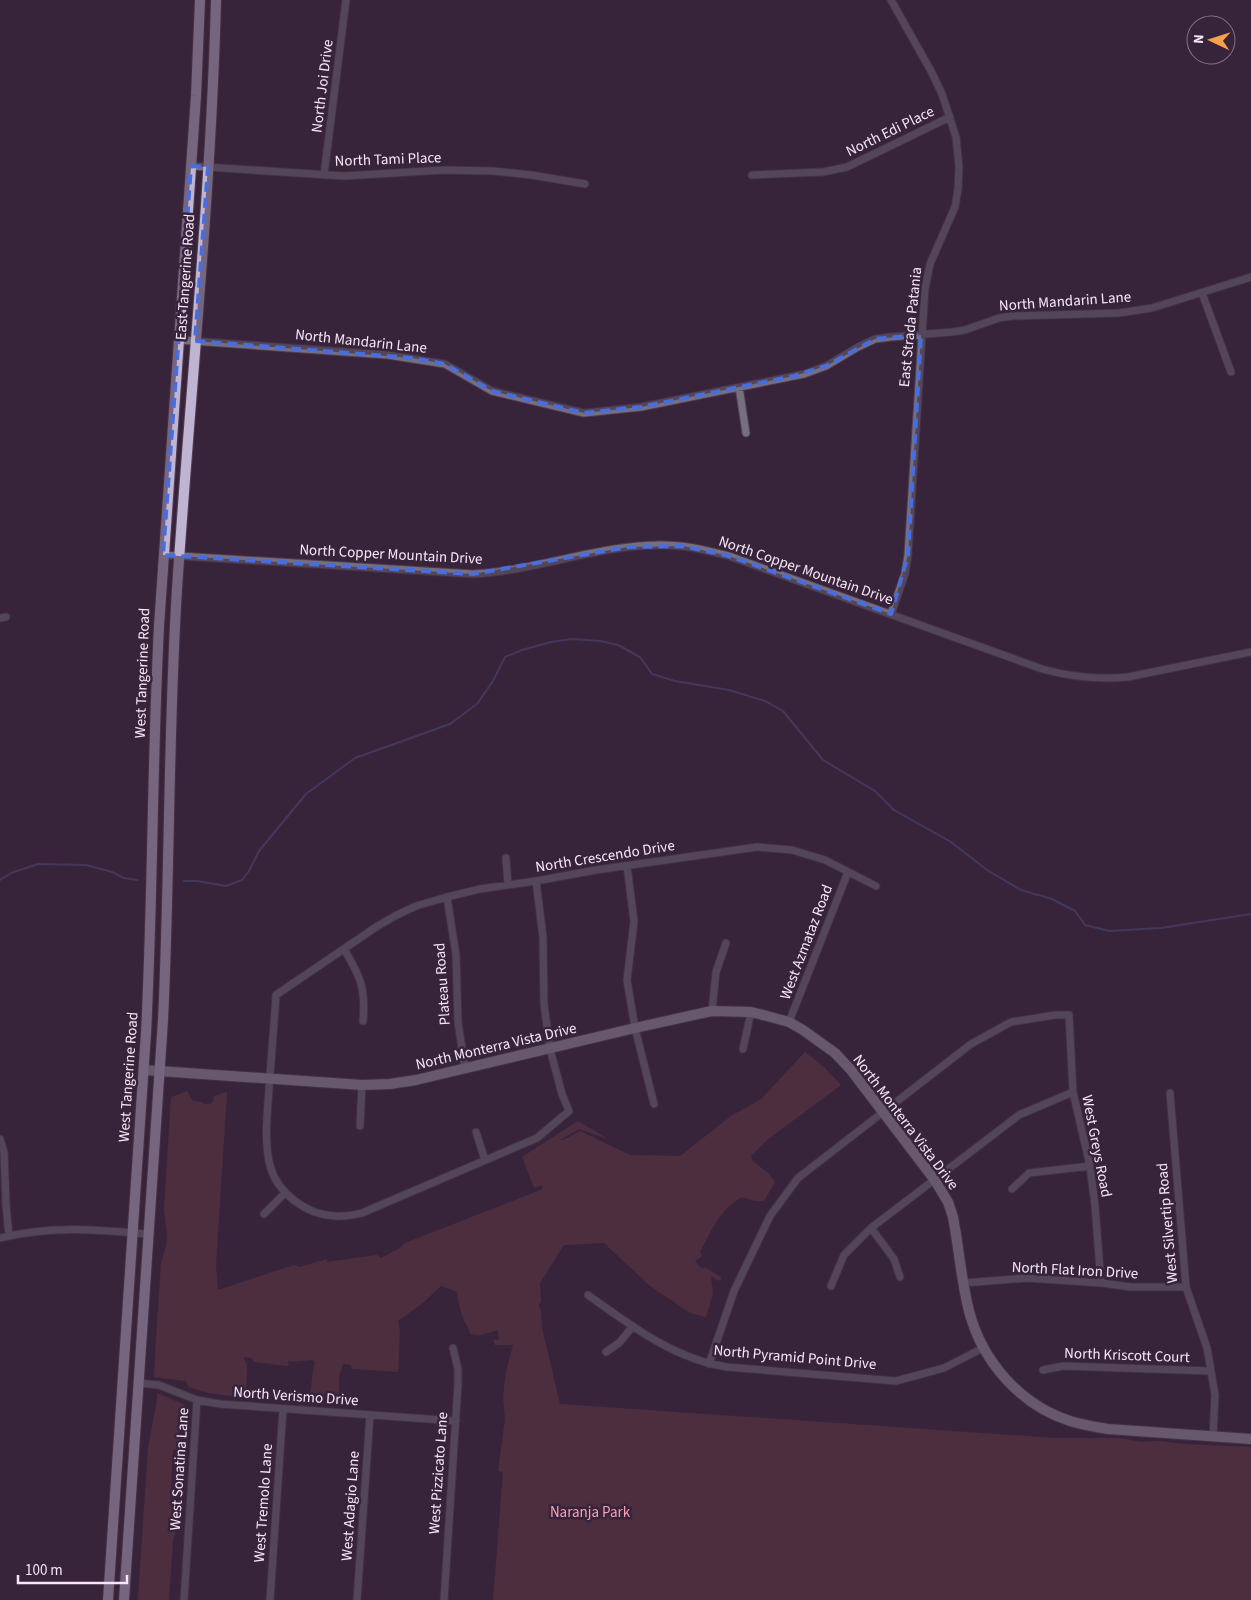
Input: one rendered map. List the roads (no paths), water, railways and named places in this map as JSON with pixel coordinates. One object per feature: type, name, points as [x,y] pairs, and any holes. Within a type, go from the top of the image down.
[{"type":"main road","name":"East Tangerine Road","points":[[163,555],[191,166],[200,0]]},
{"type":"main road","name":"East Tangerine Road","points":[[180,556],[208,166],[216,0]]},
{"type":"main road","name":"West Tangerine Road","points":[[108,1600],[144,1070],[150,954],[156,679],[163,555]]},
{"type":"main road","name":"West Tangerine Road","points":[[124,1600],[160,1071],[167,935],[174,639],[180,556]]},
{"type":"street","name":"North Joi Drive","points":[[324,175],[346,0]]},
{"type":"street","name":"East Strada Patania","points":[[891,0],[931,71],[950,117],[958,149],[958,189],[955,207],[927,271],[921,335],[908,555],[891,614]]},
{"type":"street","name":"North Edi Place","points":[[752,175],[823,172],[847,167],[950,117]]},
{"type":"street","name":"North Tami Place","points":[[191,166],[324,175],[457,170],[531,175],[585,184]]},
{"type":"street","name":"North Mandarin Lane","points":[[178,340],[388,355],[445,364],[492,391],[584,413],[641,407],[814,371],[876,339],[965,330],[999,318],[1012,316],[1119,313],[1152,308],[1251,277]]},
{"type":"street","points":[[1202,293],[1231,372]]},
{"type":"street","points":[[738,387],[746,433]]},
{"type":"street","name":"North Copper Mountain Drive","points":[[163,555],[473,574],[507,570],[628,547],[677,546],[696,548],[729,556],[1042,668],[1070,676],[1114,679],[1251,652]]},
{"type":"street","name":"North Crescendo Drive","points":[[270,1079],[276,995],[395,916],[416,906],[480,889],[757,847],[800,853],[824,860],[876,886]]},
{"type":"street","points":[[506,858],[508,885]]},
{"type":"street","points":[[627,866],[634,921],[627,980],[635,1028],[654,1104]]},
{"type":"street","name":"West Azmataz Road","points":[[789,1022],[848,872]]},
{"type":"street","points":[[270,1079],[267,1147],[270,1167],[276,1181],[285,1193],[309,1210],[327,1215],[346,1216],[362,1213],[537,1138],[570,1111],[562,1094],[550,1049],[544,1004],[543,936],[536,881]]},
{"type":"street","name":"Plateau Road","points":[[447,897],[456,956],[458,1022],[466,1069]]},
{"type":"street","points":[[712,1011],[716,972],[726,943]]},
{"type":"street","points":[[344,949],[358,971],[363,988],[365,1004],[363,1021]]},
{"type":"street","name":"North Monterra Vista Drive","points":[[144,1070],[362,1086],[390,1084],[466,1069],[712,1011],[751,1012],[789,1022],[820,1041],[851,1070],[934,1179],[948,1202],[953,1216],[964,1283],[974,1327],[983,1348],[993,1364],[1020,1393],[1050,1413],[1087,1426],[1251,1439]]},
{"type":"street","points":[[743,1049],[751,1012]]},
{"type":"street","name":"West Greys Road","points":[[883,1113],[971,1044],[1011,1022],[1055,1015],[1069,1015],[1073,1092],[1090,1166],[1095,1206],[1100,1283]]},
{"type":"street","points":[[360,1126],[362,1086]]},
{"type":"street","points":[[831,1286],[844,1255],[871,1228],[1019,1115],[1073,1092]]},
{"type":"street","name":"West Silvertip Road","points":[[1170,1093],[1186,1287],[1207,1348],[1215,1395],[1213,1437]]},
{"type":"street","points":[[709,1364],[734,1291],[770,1216],[798,1178],[883,1113]]},
{"type":"street","points":[[476,1132],[486,1160]]},
{"type":"street","points":[[0,1139],[4,1152],[9,1236]]},
{"type":"street","points":[[1012,1189],[1029,1173],[1090,1166]]},
{"type":"street","points":[[264,1214],[285,1193]]},
{"type":"street","points":[[871,1228],[894,1259],[900,1277]]},
{"type":"street","points":[[0,1238],[37,1230],[62,1229],[148,1234]]},
{"type":"street","name":"North Flat Iron Drive","points":[[964,1283],[1027,1278],[1131,1287],[1186,1287]]},
{"type":"street","name":"North Pyramid Point Drive","points":[[588,1295],[633,1326],[682,1355],[709,1364],[896,1380],[944,1368],[983,1348]]},
{"type":"street","points":[[606,1352],[619,1343],[633,1326]]},
{"type":"street","name":"West Pizzicato Lane","points":[[444,1600],[458,1369],[453,1348]]},
{"type":"street","name":"North Kriscott Court","points":[[1043,1370],[1063,1366],[1211,1372]]},
{"type":"street","name":"North Verismo Drive","points":[[138,1383],[159,1385],[197,1400],[229,1405],[456,1420]]},
{"type":"street","name":"West Sonatina Lane","points":[[184,1600],[197,1400]]},
{"type":"street","name":"West Tremolo Lane","points":[[270,1600],[283,1409]]},
{"type":"street","name":"West Adagio Lane","points":[[357,1600],[370,1414]]},
{"type":"waterway","points":[[184,881],[197,881],[226,886],[242,880],[259,851],[306,794],[355,758],[450,724],[477,704],[493,681],[505,657],[551,642],[572,639],[600,641],[618,645],[640,657],[652,674],[675,681],[729,690],[765,701],[783,711],[823,760],[875,791],[894,810],[951,842],[987,870],[1021,890],[1052,899],[1075,911],[1085,925],[1109,931],[1161,928],[1251,914]]},
{"type":"waterway","points":[[0,880],[11,873],[38,864],[86,865],[112,872],[124,878],[137,880]]},
{"type":"park label","name":"Naranja Park","points":[[590,1512]]}]
